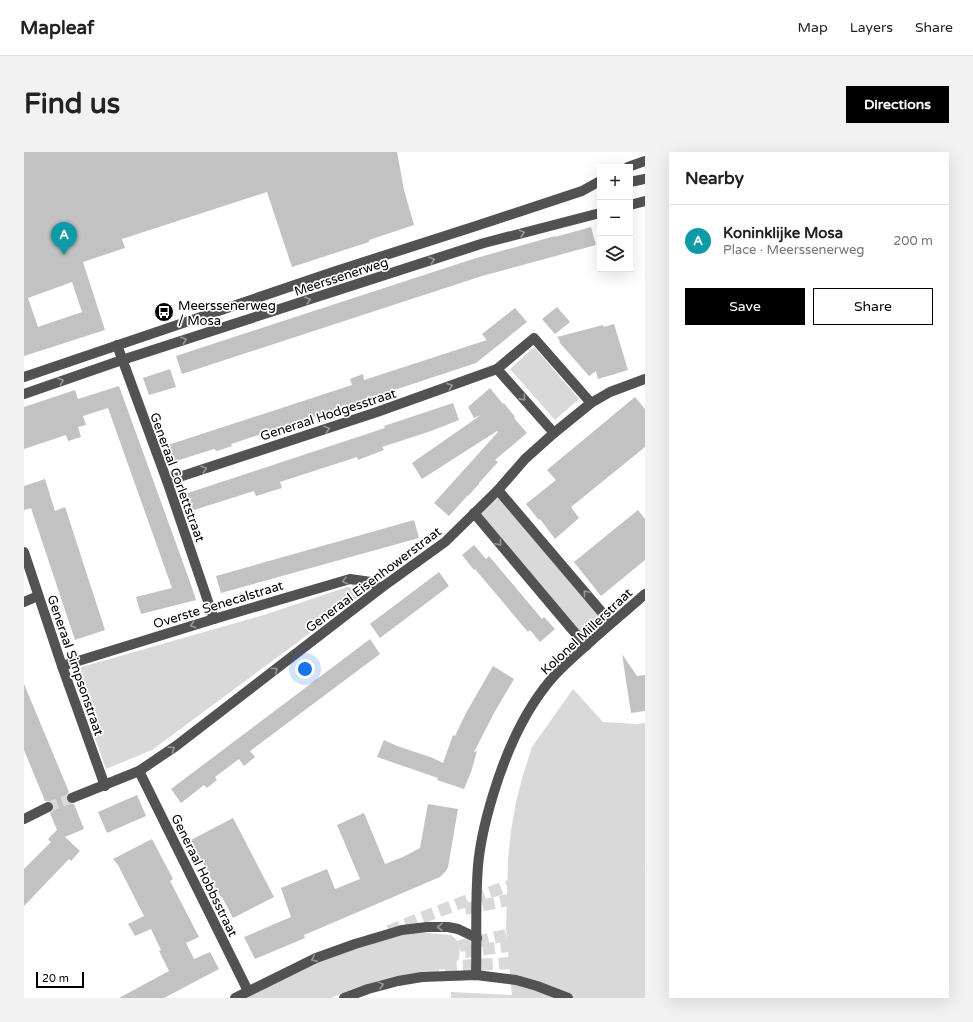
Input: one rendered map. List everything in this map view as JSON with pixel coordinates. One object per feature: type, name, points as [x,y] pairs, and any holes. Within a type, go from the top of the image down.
[{"type":"street","points":[[633,165],[645,161]]},
{"type":"street","points":[[633,181],[645,179]]},
{"type":"street","name":"Meerssenerweg","points":[[582,191],[597,183]]},
{"type":"street","name":"Meerssenerweg","points":[[24,377],[334,272],[582,191],[597,188]]},
{"type":"street","points":[[633,204],[645,201]]},
{"type":"street","name":"Meerssenerweg","points":[[24,394],[122,360],[484,243],[597,214]]},
{"type":"street","points":[[479,225],[484,243]]},
{"type":"street","points":[[554,433],[497,369],[534,338],[592,403]]},
{"type":"street","name":"Generaal Corlettstraat","points":[[117,345],[167,481],[214,619]]},
{"type":"street","name":"Generaal Hodgesstraat","points":[[167,481],[377,412],[497,369]]},
{"type":"street","name":"Generaal Eisenhowerstraat","points":[[72,798],[105,786],[139,770],[176,746],[381,588],[445,542],[498,490],[525,459],[554,433],[592,403],[610,392],[645,379]]},
{"type":"street","points":[[498,490],[612,623]]},
{"type":"street","points":[[474,514],[586,646]]},
{"type":"street","name":"Generaal Simpsonstraat","points":[[24,552],[62,666],[105,786]]},
{"type":"street","name":"Overste Senecalstraat","points":[[62,666],[350,579],[371,582],[381,588]]},
{"type":"street","name":"Kolonel Millerstraat","points":[[476,975],[478,866],[487,818],[500,773],[513,740],[539,695],[555,676],[586,646],[645,594]]},
{"type":"street","points":[[24,602],[38,596]]},
{"type":"street","name":"Generaal Hobbsstraat","points":[[139,770],[248,991]]},
{"type":"street","points":[[24,817],[48,807]]},
{"type":"street","points":[[235,998],[316,958],[355,944],[402,930],[427,927],[458,929],[477,938]]},
{"type":"street","points":[[344,998],[368,989],[398,981],[422,977],[476,975],[526,982],[568,998]]},
{"type":"shaded area","points":[[534,347],[579,399],[555,420],[510,369]]},
{"type":"shaded area","points":[[499,497],[602,618],[582,637],[479,514]]},
{"type":"shaded area","points":[[347,587],[368,590],[152,750],[106,769],[71,670],[264,615]]},
{"type":"shaded area","points":[[573,689],[603,722],[645,723],[645,998],[451,998],[451,992],[512,995],[506,930],[508,860],[516,802],[532,747]]},
{"type":"shaded area","points":[[417,932],[451,935],[460,943],[459,959],[451,968],[415,973],[378,981],[352,989],[331,998],[245,998],[324,959],[375,941]]},
{"type":"building","points":[[24,152],[397,152],[404,190],[414,225],[369,240],[369,242],[292,267],[267,192],[122,239],[125,248],[83,262],[105,330],[24,356]],"holes":[[[72,282],[82,312],[38,327],[28,298]]]},
{"type":"building","points":[[591,227],[596,245],[482,276],[182,374],[176,356],[473,259]]},
{"type":"building","points":[[557,307],[570,322],[555,334],[542,319]]},
{"type":"building","points":[[515,308],[527,322],[476,363],[231,444],[232,446],[217,451],[214,449],[173,462],[168,445],[352,385],[350,379],[363,374],[364,380],[487,340],[482,334]]},
{"type":"building","points":[[614,324],[628,370],[598,379],[596,371],[589,376],[559,342],[560,341],[557,337],[603,325],[604,327]]},
{"type":"building","points":[[170,369],[176,387],[149,395],[143,378]]},
{"type":"building","points":[[119,386],[196,600],[141,614],[136,597],[172,588],[108,408],[83,416],[86,425],[78,427],[81,437],[68,441],[66,435],[24,449],[24,407],[75,390],[78,399]]},
{"type":"building","points":[[490,388],[503,404],[504,403],[527,433],[495,460],[498,462],[449,516],[434,503],[498,432],[497,431],[422,479],[412,463],[481,415],[474,418],[468,407]]},
{"type":"building","points":[[635,397],[645,409],[645,447],[571,507],[579,518],[555,539],[540,519],[539,520],[526,504],[556,480],[547,470]]},
{"type":"building","points":[[453,403],[459,420],[382,447],[384,450],[358,460],[357,457],[280,482],[282,488],[256,496],[254,491],[191,511],[185,494],[385,428],[384,426]]},
{"type":"building","points":[[45,479],[55,511],[65,507],[105,630],[75,640],[31,508],[24,510],[24,486]]},
{"type":"building","points":[[638,510],[645,519],[645,560],[601,596],[574,562]]},
{"type":"building","points":[[414,520],[419,538],[221,593],[216,576]]},
{"type":"building","points":[[474,545],[486,559],[489,556],[542,619],[544,617],[555,629],[540,642],[530,630],[528,632],[462,555]]},
{"type":"building","points":[[439,572],[449,586],[380,638],[370,624]]},
{"type":"building","points":[[370,639],[380,654],[250,751],[255,757],[244,766],[239,759],[215,777],[217,780],[207,788],[204,785],[181,803],[171,789]]},
{"type":"building","points":[[622,654],[637,676],[645,675],[645,711],[631,713]]},
{"type":"building","points":[[493,666],[514,679],[494,713],[474,752],[477,751],[464,789],[437,780],[438,778],[377,757],[384,740],[443,763],[453,735],[455,736],[466,713]]},
{"type":"building","points":[[24,684],[69,792],[66,797],[66,801],[74,804],[84,829],[65,837],[80,851],[71,861],[69,859],[24,906],[24,869],[51,842],[48,839],[57,830],[50,813],[54,810],[54,804],[51,801],[45,801],[24,750]]},
{"type":"building","points":[[137,795],[146,816],[107,833],[98,812]]},
{"type":"building","points":[[428,804],[458,809],[448,867],[440,877],[304,935],[305,938],[255,959],[244,937],[291,917],[281,888],[327,869],[335,889],[360,879],[337,825],[364,813],[385,864],[420,848]]},
{"type":"building","points":[[233,818],[274,897],[233,918],[191,840]]},
{"type":"building","points":[[152,839],[173,879],[170,881],[199,937],[186,943],[194,959],[210,952],[219,969],[164,998],[119,998],[169,971],[159,951],[161,950],[151,929],[135,936],[128,924],[144,916],[118,865],[113,859]]},
{"type":"tunnel","points":[[48,807],[72,798]]},
{"type":"tunnel","points":[[541,871],[611,838],[645,826]]},
{"type":"tunnel","points":[[389,931],[469,900],[534,878],[645,852]]},
{"type":"tunnel","points":[[465,909],[645,875]]},
{"type":"tunnel","points":[[306,998],[347,981],[431,954],[516,933],[645,908]]},
{"type":"tunnel","points":[[465,952],[559,939],[606,937],[645,939]]},
{"type":"tunnel","points":[[391,971],[591,959],[645,959]]},
{"type":"place","name":"Koninklijke Mosa","points":[[64,255]]},
{"type":"place","name":"Meerssenerweg / Mosa","points":[[164,312]]}]
